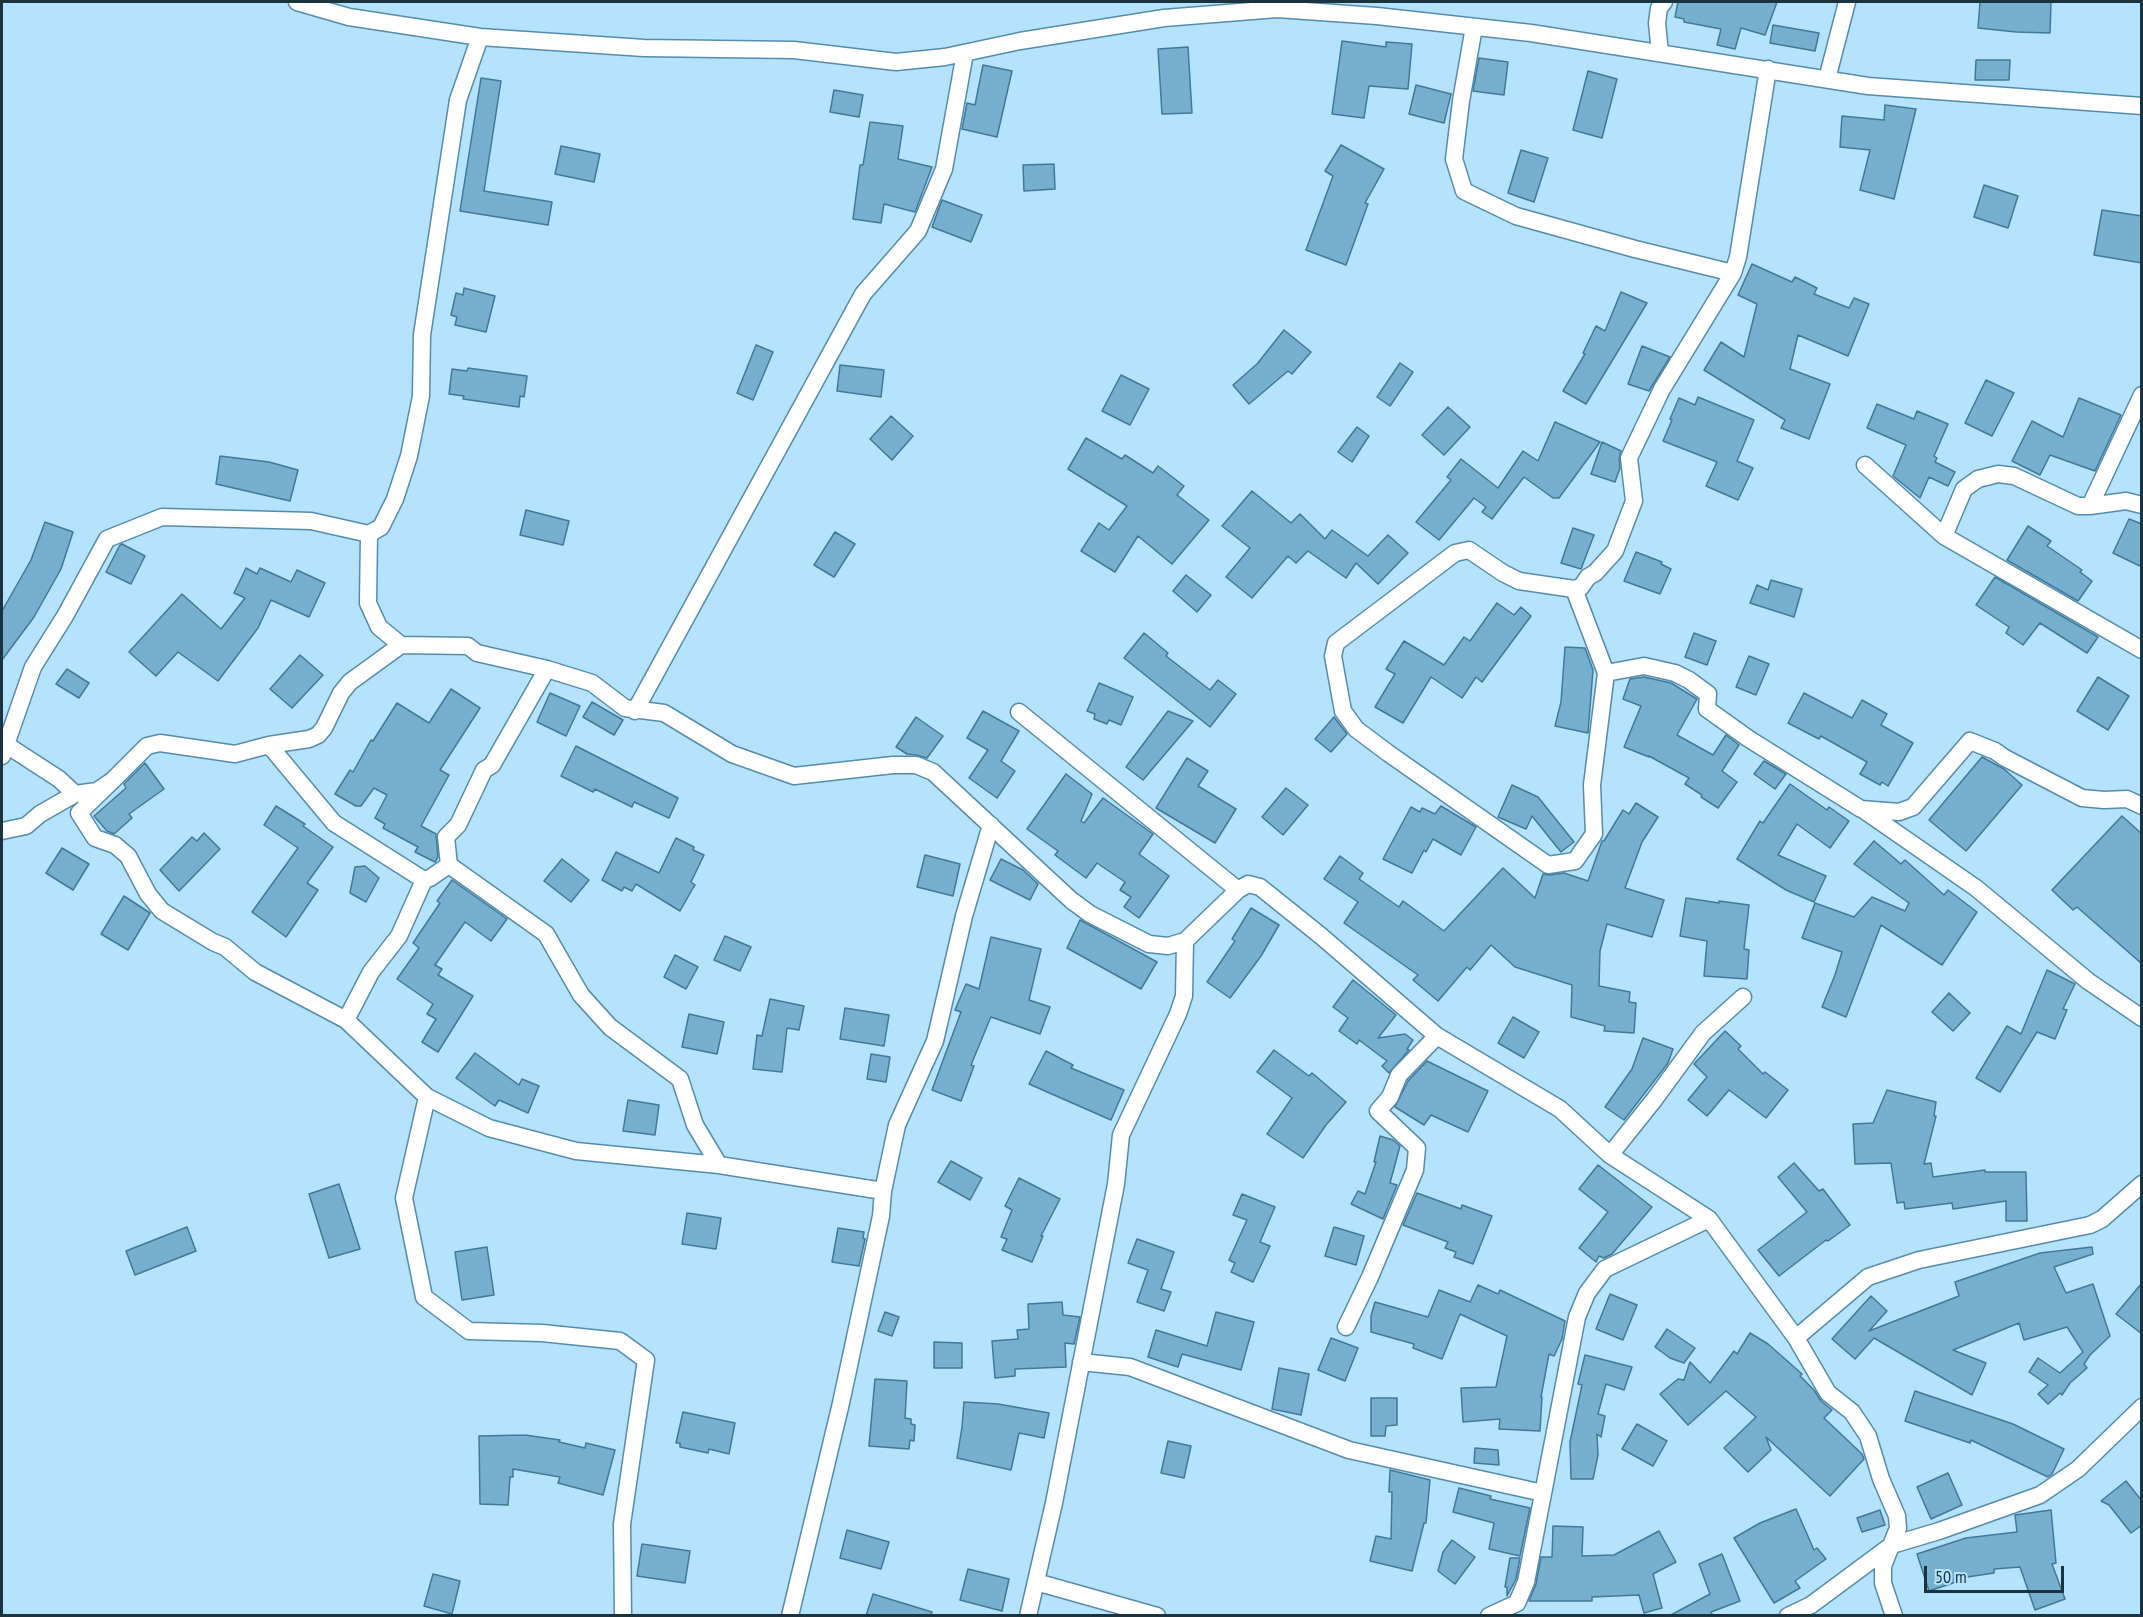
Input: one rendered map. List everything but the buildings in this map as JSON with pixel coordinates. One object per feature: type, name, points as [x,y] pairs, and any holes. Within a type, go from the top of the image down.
[{"type":"street","points":[[297,2],[349,17],[480,37],[644,48],[795,50],[896,62],[945,57],[1020,41],[1164,18],[1278,5],[1531,33],[1868,86],[2142,106]]},
{"type":"street","points":[[1660,53],[1659,8],[1664,2]]},
{"type":"street","points":[[1827,80],[1847,2]]},
{"type":"street","points":[[1474,27],[1454,159],[1464,191],[1516,216],[1733,273]]},
{"type":"street","points":[[75,794],[58,779],[3,747],[33,667],[65,616],[106,539],[162,518],[311,521],[369,534],[381,527],[408,456],[421,396],[422,334],[458,100],[480,37]]},
{"type":"street","points":[[635,711],[863,294],[918,231],[944,169],[965,53]]},
{"type":"street","points":[[1574,589],[1606,673],[1592,785],[1594,834],[1575,861],[1548,865],[1356,729],[1343,711],[1333,656],[1336,643],[1455,553],[1468,550],[1503,573],[1520,580],[1574,589],[1581,587],[1587,577],[1595,573],[1615,551],[1634,501],[1629,458],[1662,389],[1733,273],[1738,257],[1768,69]]},
{"type":"street","points":[[2090,506],[2142,395]]},
{"type":"street","points":[[1865,465],[1944,536],[2142,650]]},
{"type":"street","points":[[1944,536],[1964,489],[1978,479],[1998,474],[2014,476],[2078,506],[2126,501],[2142,505]]},
{"type":"street","points":[[369,534],[369,603],[379,627],[401,645]]},
{"type":"street","points":[[883,1191],[719,1166],[576,1151],[489,1128],[427,1097],[346,1020],[255,972],[225,947],[162,911],[148,894],[128,856],[115,845],[95,838],[79,813],[147,746],[160,743],[235,754],[269,745],[309,739],[318,735],[324,728],[341,693],[350,682],[401,645],[468,646],[477,653],[548,669],[592,683],[625,708],[664,713],[732,754],[794,776],[893,765],[916,765],[933,772],[1071,900],[1090,914],[1149,944],[1168,946],[1185,941],[1238,890],[1248,884],[1260,886],[1437,1036],[1560,1109],[1610,1155],[1709,1219],[1796,1338],[1828,1393],[1852,1412],[1868,1436],[1881,1479],[1897,1516],[1898,1527],[1883,1566],[1883,1583],[1894,1616]]},
{"type":"street","points":[[1606,673],[1644,666],[1675,673],[1689,680],[1708,694],[1707,709],[1749,739],[1861,809],[1976,888],[2088,981],[2142,1018]]},
{"type":"street","points":[[449,865],[447,837],[458,825],[484,770],[492,765],[548,669]]},
{"type":"street","points":[[1019,712],[1238,890]]},
{"type":"street","points":[[1861,809],[1899,812],[1913,807],[1970,741],[1995,751],[2082,798],[2127,799],[2142,806]]},
{"type":"street","points":[[269,745],[334,823],[424,880]]},
{"type":"street","points":[[2,831],[26,826],[40,814],[75,794],[97,791],[112,781]]},
{"type":"street","points":[[790,1616],[841,1403],[881,1215],[883,1191],[897,1125],[935,1041],[964,916],[991,825]]},
{"type":"street","points":[[346,1020],[371,972],[399,936],[424,880],[449,865]]},
{"type":"street","points":[[449,865],[546,934],[581,995],[610,1027],[680,1079],[695,1125],[719,1166]]},
{"type":"street","points":[[1028,1616],[1054,1503],[1116,1184],[1121,1135],[1178,1014],[1184,996],[1185,941]]},
{"type":"street","points":[[1610,1155],[1654,1100],[1702,1033],[1743,997]]},
{"type":"street","points":[[1346,1327],[1370,1277],[1414,1170],[1417,1148],[1378,1111],[1390,1096],[1399,1075],[1437,1036]]},
{"type":"street","points":[[427,1097],[404,1198],[424,1297],[469,1331],[542,1333],[620,1341],[646,1360],[622,1524],[622,1616]]},
{"type":"street","points":[[1796,1338],[1868,1277],[1919,1260],[2090,1225],[2102,1220],[2142,1184]]},
{"type":"street","points":[[1489,1616],[1517,1603],[1526,1582],[1577,1317],[1587,1293],[1605,1269],[1709,1219]]},
{"type":"street","points":[[1081,1362],[1130,1367],[1349,1450],[1543,1493]]},
{"type":"street","points":[[1788,1616],[1811,1605],[1892,1545],[2040,1495],[2078,1468],[2142,1407]]},
{"type":"street","points":[[1036,1582],[1157,1616]]}]
